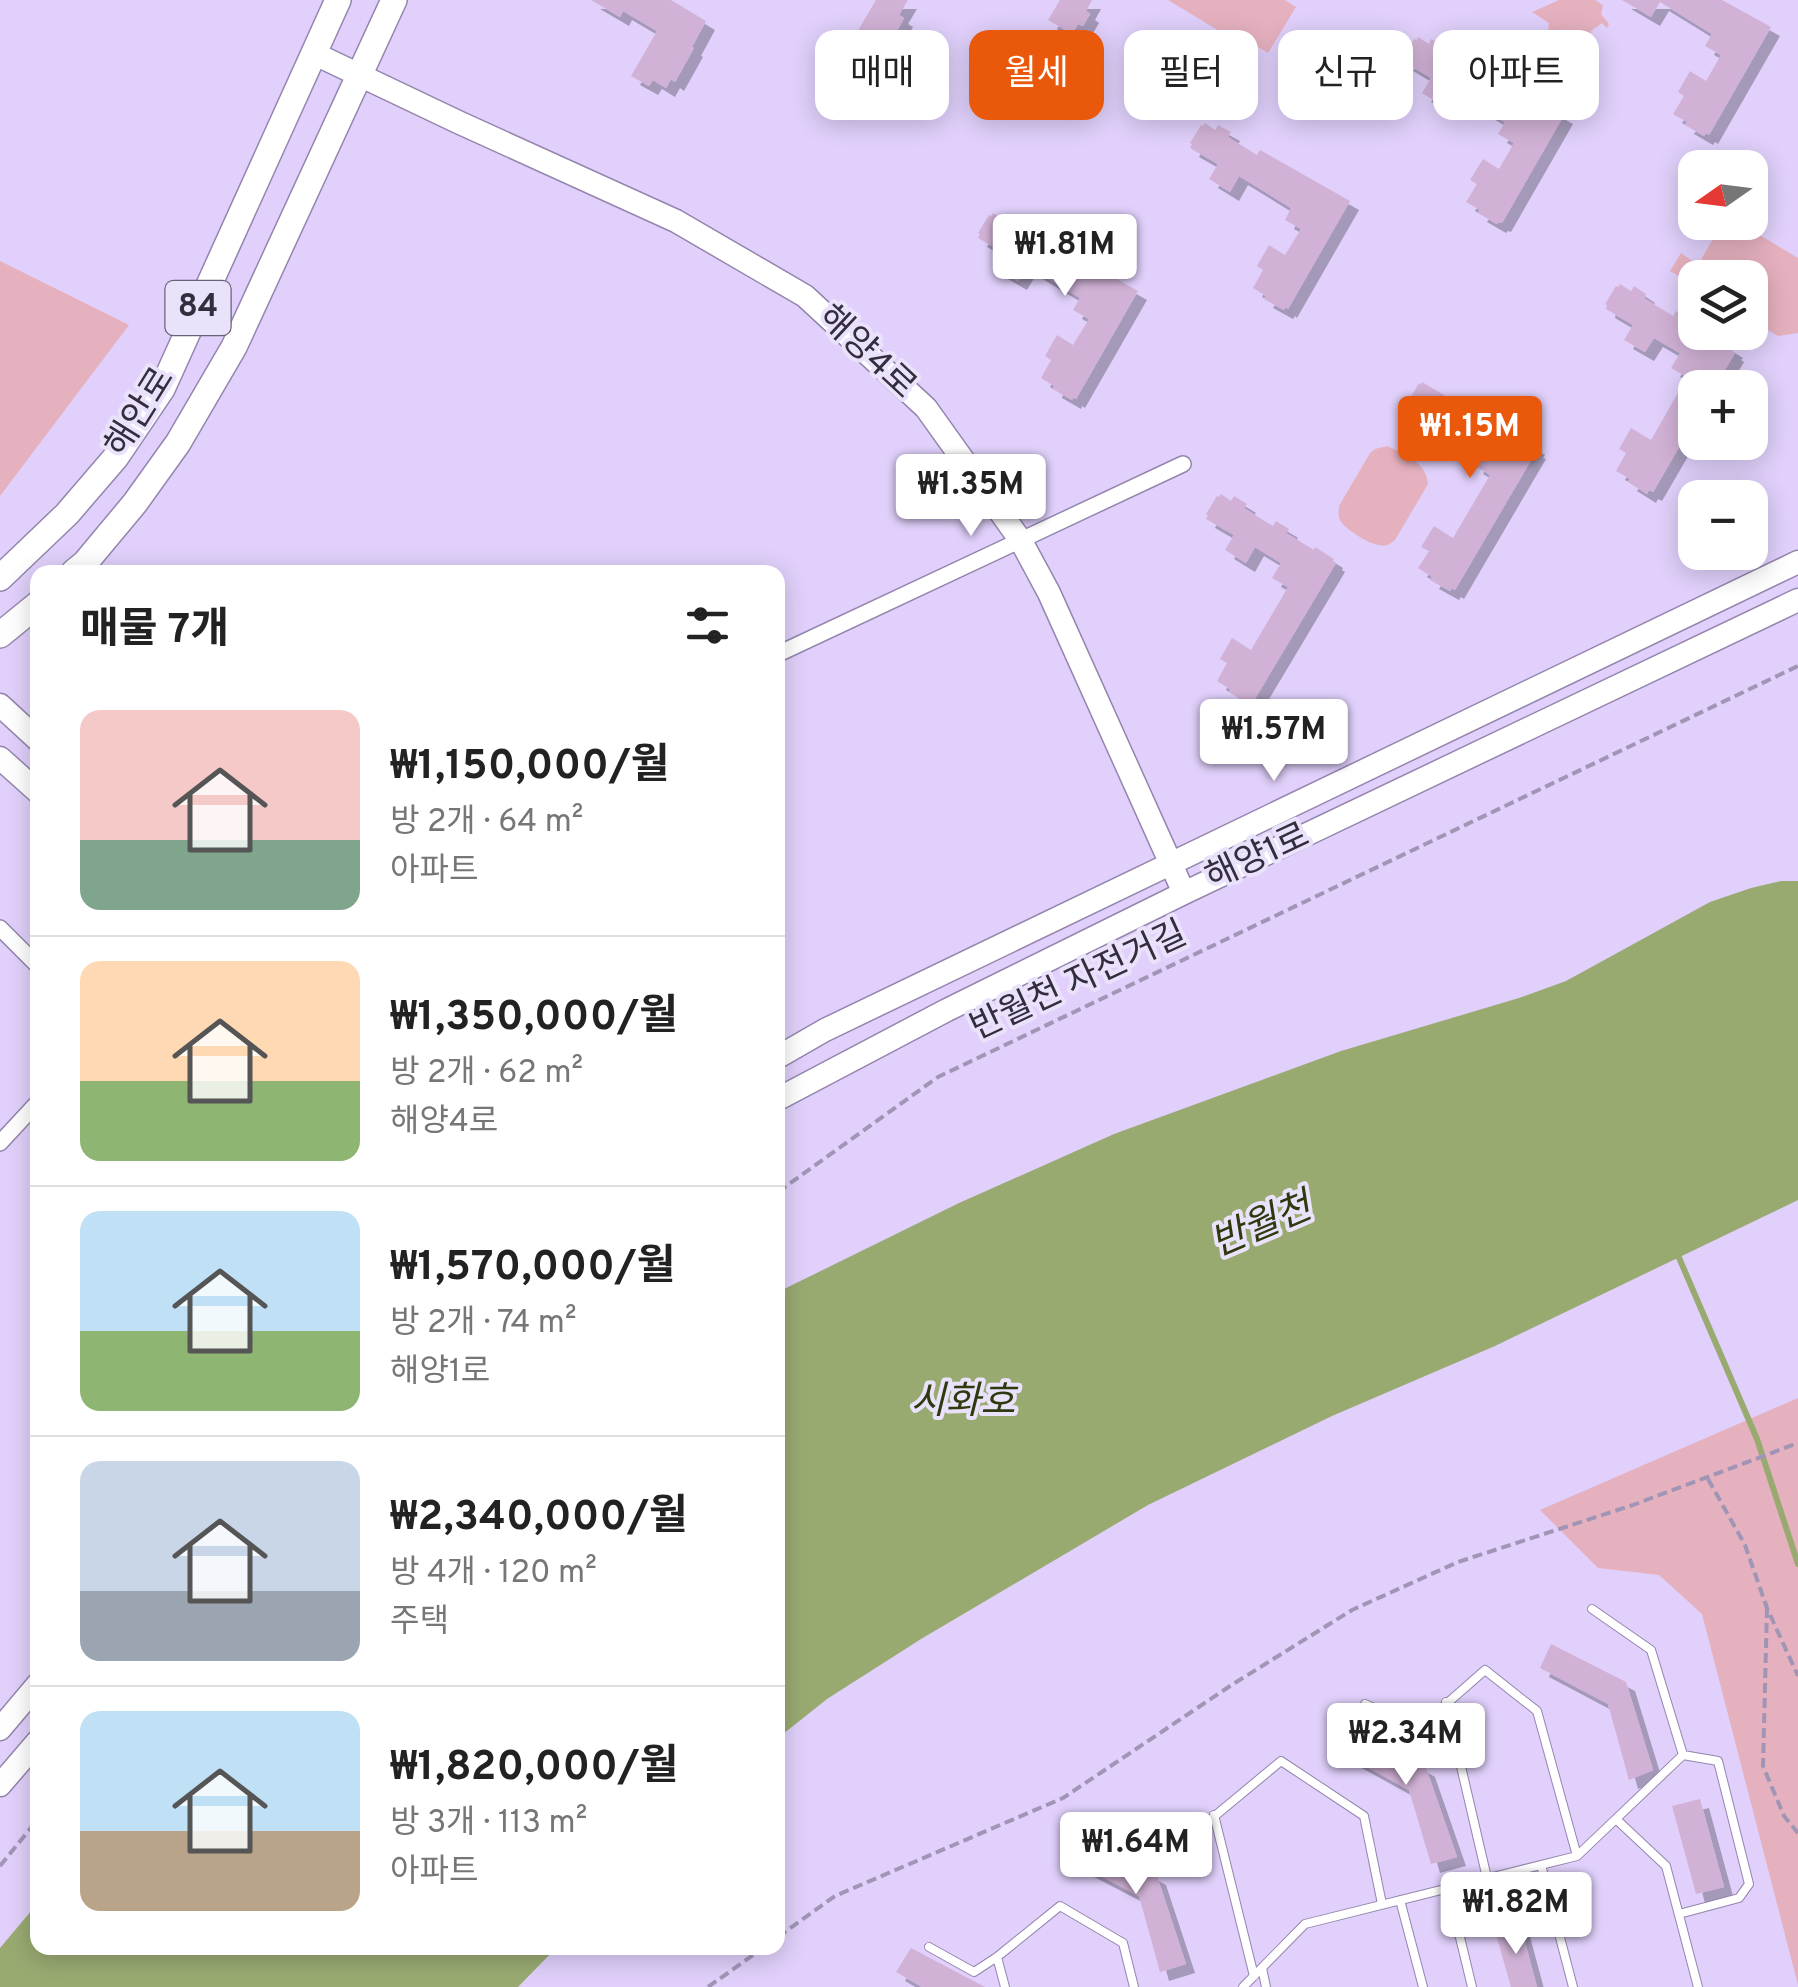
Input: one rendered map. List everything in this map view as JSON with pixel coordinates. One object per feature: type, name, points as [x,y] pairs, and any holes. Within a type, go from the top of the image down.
[{"type":"main road","name":"해안로","points":[[0,578],[67,514],[116,458],[162,389],[338,0]]},
{"type":"main road","name":"해안로","points":[[82,565],[135,503],[188,427],[234,347],[394,0]]},
{"type":"main road","points":[[0,635],[30,611]]},
{"type":"street","name":"해양4로","points":[[313,53],[676,221],[804,296],[926,408],[1021,540],[1049,593],[1184,893]]},
{"type":"street","points":[[785,651],[1182,464]]},
{"type":"street","name":"해양1로","points":[[785,1053],[825,1030],[1798,562]]},
{"type":"street","name":"해양1로","points":[[785,1095],[1184,893],[1798,600]]},
{"type":"street","points":[[0,705],[30,733]]},
{"type":"street","points":[[0,758],[30,785]]},
{"type":"street","points":[[0,928],[30,958]]},
{"type":"street","points":[[0,1143],[30,1111]]},
{"type":"street","points":[[0,1728],[30,1693]]},
{"type":"street","points":[[0,1785],[30,1750]]},
{"type":"lane","points":[[1592,1609],[1651,1650],[1683,1756]]},
{"type":"lane","points":[[1365,1704],[1419,1728],[1485,1670],[1538,1711],[1578,1856]]},
{"type":"lane","points":[[1446,1702],[1487,1878]]},
{"type":"lane","points":[[1243,1987],[1304,1924],[1578,1856],[1683,1756]]},
{"type":"lane","points":[[1679,1914],[1739,1898],[1749,1884],[1718,1761],[1683,1756]]},
{"type":"lane","points":[[1149,1846],[1169,1854],[1281,1760],[1364,1816],[1382,1904]]},
{"type":"lane","points":[[1214,1815],[1254,1976]]},
{"type":"lane","points":[[1617,1820],[1666,1866],[1698,1987]]},
{"type":"lane","points":[[1540,1865],[1573,1987]]},
{"type":"lane","points":[[1448,1888],[1472,1987]]},
{"type":"lane","points":[[1400,1900],[1423,1987]]},
{"type":"lane","points":[[929,1947],[974,1972],[1060,1906],[1123,1944],[1134,1987]]},
{"type":"lane","points":[[997,1957],[1005,1987]]},
{"type":"lane","points":[[1262,1968],[1266,1987]]},
{"type":"path","name":"반월천 자전거길","points":[[785,1187],[938,1077],[1798,666]]},
{"type":"path","points":[[785,1932],[835,1896],[1063,1798],[1352,1610],[1458,1562],[1708,1479],[1798,1444]]},
{"type":"path","points":[[1708,1479],[1746,1544],[1767,1608],[1798,1676]]},
{"type":"path","points":[[1767,1608],[1763,1766],[1784,1816],[1798,1833]]},
{"type":"path","points":[[0,1866],[30,1829]]},
{"type":"path","points":[[708,1987],[753,1955]]},
{"type":"shaded area","points":[[1168,0],[1285,0],[1296,7],[1282,30],[1278,30],[1268,53],[1258,47],[1258,30],[1218,30]]},
{"type":"shaded area","points":[[1559,0],[1595,0],[1603,5],[1601,14],[1609,24],[1607,28],[1602,23],[1592,30],[1548,30],[1549,23],[1532,12]]},
{"type":"shaded area","points":[[1712,240],[1768,240],[1798,258],[1798,333],[1778,336],[1768,330],[1768,260],[1701,260]]},
{"type":"shaded area","points":[[1681,253],[1691,260],[1678,260],[1678,276],[1670,271]]},
{"type":"shaded area","points":[[0,261],[129,325],[0,496]]},
{"type":"shaded area","points":[[1387,446],[1419,465],[1428,484],[1395,540],[1384,546],[1353,533],[1339,518],[1339,506],[1370,453]]},
{"type":"shaded area","points":[[1798,1398],[1798,1985],[1702,1614],[1659,1575],[1598,1568],[1540,1510]]},
{"type":"water","name":"시화호","points":[[1798,881],[1798,1200],[1495,1346],[1332,1416],[1148,1505],[921,1639],[827,1699],[785,1732],[785,1289],[959,1203],[1114,1134],[1341,1051],[1566,981],[1710,902],[1751,888]]},
{"type":"water","points":[[30,1912],[30,1955],[549,1955],[518,1987],[0,1987],[0,1948]]},
{"type":"building","points":[[591,0],[671,0],[706,21],[675,82],[671,79],[666,88],[653,80],[649,86],[631,76],[657,31],[623,11],[620,17]]},
{"type":"building","points":[[876,0],[908,0],[899,15],[904,18],[898,30],[858,30]]},
{"type":"building","points":[[1060,0],[1092,0],[1083,26],[1078,24],[1074,30],[1065,30],[1048,20]]},
{"type":"building","points":[[1622,0],[1722,0],[1771,27],[1709,135],[1685,125],[1687,122],[1673,114],[1684,96],[1678,92],[1690,71],[1706,81],[1721,55],[1705,46],[1712,34],[1660,2],[1651,17]]},
{"type":"building","points":[[1418,37],[1429,44],[1433,40],[1433,100],[1422,93],[1431,78],[1413,67],[1413,41]]},
{"type":"building","points":[[1502,120],[1561,120],[1502,223],[1497,224],[1466,202],[1477,184],[1470,180],[1483,159],[1499,169],[1514,143],[1498,134],[1505,122]]},
{"type":"building","points":[[1205,123],[1215,130],[1218,125],[1231,132],[1228,137],[1257,155],[1260,150],[1350,201],[1288,309],[1264,299],[1266,296],[1253,288],[1263,270],[1257,266],[1269,245],[1285,255],[1301,229],[1285,220],[1291,208],[1239,176],[1230,192],[1209,179],[1218,164],[1190,148]]},
{"type":"building","points":[[993,213],[1003,220],[1006,215],[1019,222],[1016,227],[1045,245],[1048,240],[1138,291],[1076,399],[1053,389],[1041,378],[1051,360],[1045,356],[1057,335],[1073,345],[1089,319],[1073,310],[1080,298],[1027,266],[1018,281],[997,269],[1006,254],[978,238]]},
{"type":"building","points":[[1620,284],[1631,291],[1634,286],[1646,294],[1644,298],[1673,316],[1678,312],[1678,350],[1733,350],[1725,370],[1678,372],[1671,368],[1680,353],[1654,338],[1645,352],[1624,340],[1633,325],[1606,309],[1605,304]]},
{"type":"building","points":[[1422,382],[1476,414],[1478,410],[1491,417],[1488,421],[1537,450],[1455,590],[1450,591],[1418,568],[1429,551],[1421,547],[1434,526],[1453,538],[1490,475],[1474,465],[1482,451],[1456,435],[1447,450],[1427,438],[1435,423],[1408,406]]},
{"type":"building","points":[[1678,393],[1678,449],[1653,492],[1649,490],[1647,494],[1616,471],[1626,453],[1619,449],[1631,428],[1651,440]]},
{"type":"building","points":[[1221,494],[1247,504],[1244,508],[1273,526],[1276,521],[1289,529],[1286,533],[1336,563],[1253,702],[1248,704],[1217,681],[1227,663],[1220,659],[1232,638],[1251,650],[1288,587],[1272,578],[1281,563],[1255,547],[1246,563],[1225,550],[1234,535],[1206,519]]},
{"type":"building","points":[[1551,1644],[1626,1682],[1653,1770],[1629,1780],[1608,1704],[1540,1668]]},
{"type":"building","points":[[1353,1726],[1426,1768],[1457,1857],[1431,1864],[1409,1790],[1340,1752]]},
{"type":"building","points":[[1700,1799],[1724,1887],[1696,1894],[1672,1806]]},
{"type":"building","points":[[1080,1835],[1157,1876],[1186,1964],[1160,1972],[1139,1896],[1068,1859]]},
{"type":"building","points":[[1520,1924],[1537,1987],[1511,1987],[1495,1931]]},
{"type":"building","points":[[911,1948],[985,1987],[922,1987],[896,1972]]},
{"type":"waterway","points":[[1677,1253],[1757,1439],[1798,1564]]},
{"type":"water label","name":"반월천","points":[[1262,1227]]}]
